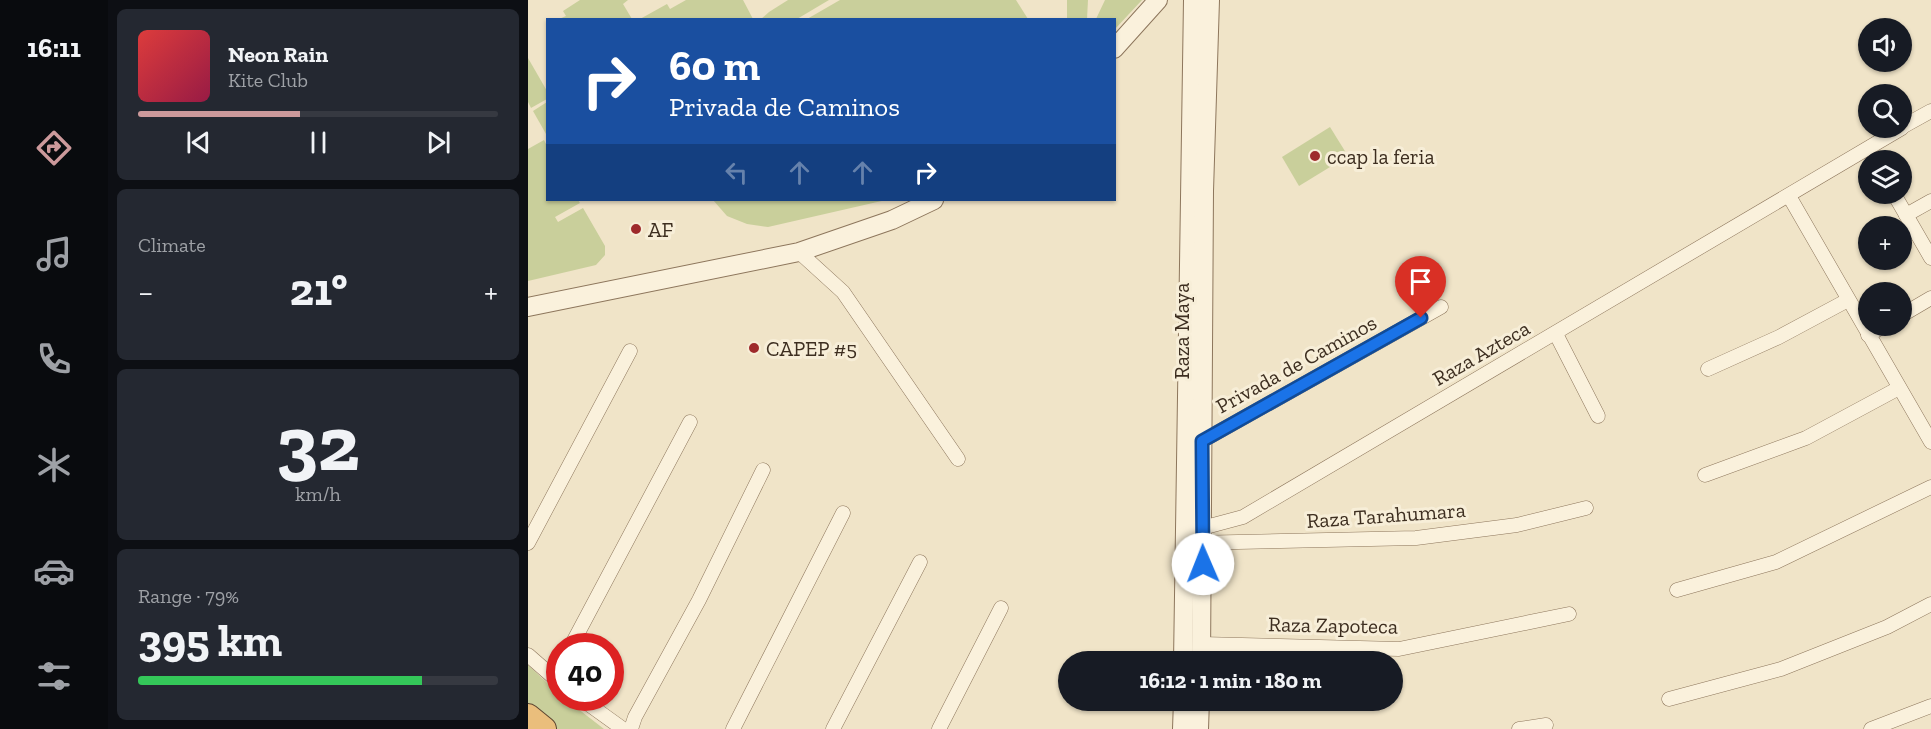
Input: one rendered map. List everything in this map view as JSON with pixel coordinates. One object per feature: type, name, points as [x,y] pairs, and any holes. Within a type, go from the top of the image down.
[{"type":"highway","points":[[528,716],[544,729]]},
{"type":"street","points":[[1116,47],[1158,0]]},
{"type":"street","name":"Raza Maya","points":[[1193,0],[1194,535],[1201,651]]},
{"type":"street","name":"Raza Maya","points":[[1184,651],[1202,441],[1204,191],[1210,0]]},
{"type":"street","name":"Raza Azteca","points":[[1912,121],[1931,111]]},
{"type":"street","name":"Raza Azteca","points":[[1194,535],[1244,517],[1789,196],[1883,138]]},
{"type":"street","points":[[1789,196],[1858,318]]},
{"type":"street","points":[[528,307],[799,252],[892,220],[932,201]]},
{"type":"street","points":[[1906,215],[1931,201]]},
{"type":"street","points":[[1900,204],[1931,258]]},
{"type":"street","points":[[799,252],[843,292],[958,459]]},
{"type":"street","points":[[1912,309],[1931,298]]},
{"type":"street","points":[[1708,369],[1779,337],[1848,300]]},
{"type":"street","name":"Privada de Caminos","points":[[1202,441],[1441,307]]},
{"type":"street","points":[[1556,334],[1598,416]]},
{"type":"street","points":[[1869,336],[1931,442]]},
{"type":"street","points":[[528,543],[630,351]]},
{"type":"street","points":[[1705,475],[1806,438],[1899,388]]},
{"type":"street","points":[[578,633],[690,422]]},
{"type":"street","points":[[631,729],[635,717],[699,600],[763,470]]},
{"type":"street","points":[[1677,590],[1776,562],[1931,487]]},
{"type":"street","name":"Raza Tarahumara","points":[[1194,535],[1416,538],[1517,525],[1586,508]]},
{"type":"street","points":[[733,729],[843,513]]},
{"type":"street","points":[[833,729],[920,562]]},
{"type":"street","points":[[1669,699],[1781,669],[1887,627],[1931,603]]},
{"type":"street","points":[[939,729],[1000,608]]},
{"type":"street","name":"Raza Zapoteca","points":[[1300,651],[1399,649],[1569,614]]},
{"type":"street","points":[[528,655],[546,668]]},
{"type":"street","points":[[1871,729],[1931,706]]},
{"type":"street","points":[[598,711],[623,729]]},
{"type":"street","points":[[1182,729],[1183,711]]},
{"type":"street","points":[[1199,729],[1200,711]]},
{"type":"street","points":[[1519,729],[1546,725]]},
{"type":"green space","points":[[580,0],[628,0],[623,4],[631,18],[561,18],[566,16],[563,11]]},
{"type":"green space","points":[[686,0],[743,0],[752,18],[642,18],[667,4],[670,9]]},
{"type":"green space","points":[[788,0],[829,0],[799,18],[762,18]]},
{"type":"green space","points":[[840,0],[1016,0],[1027,18],[809,18]]},
{"type":"green space","points":[[1067,0],[1088,0],[1087,18],[1067,18]]},
{"type":"green space","points":[[1105,0],[1142,0],[1116,28],[1116,18],[1096,18]]},
{"type":"green space","points":[[528,58],[546,89],[546,100],[531,108],[528,102]]},
{"type":"green space","points":[[546,103],[546,134],[533,111]]},
{"type":"green space","name":"ccap la feria","points":[[1330,127],[1348,156],[1299,186],[1282,157]]},
{"type":"green space","points":[[544,140],[546,144],[546,201],[579,201],[580,203],[555,217],[558,222],[583,208],[605,246],[605,255],[596,265],[528,281],[528,149]]},
{"type":"green space","points":[[714,201],[882,201],[768,227],[747,224],[727,216]]},
{"type":"green space","points":[[528,665],[546,682],[546,711],[581,711],[604,729],[557,729],[528,704]]},
{"type":"place","name":"ccap la feria","points":[[1315,156]]},
{"type":"place","name":"AF","points":[[636,229]]},
{"type":"place","name":"CAPEP #5","points":[[754,348]]},
{"type":"route","points":[[1203,564],[1202,441],[1421,318]]}]
